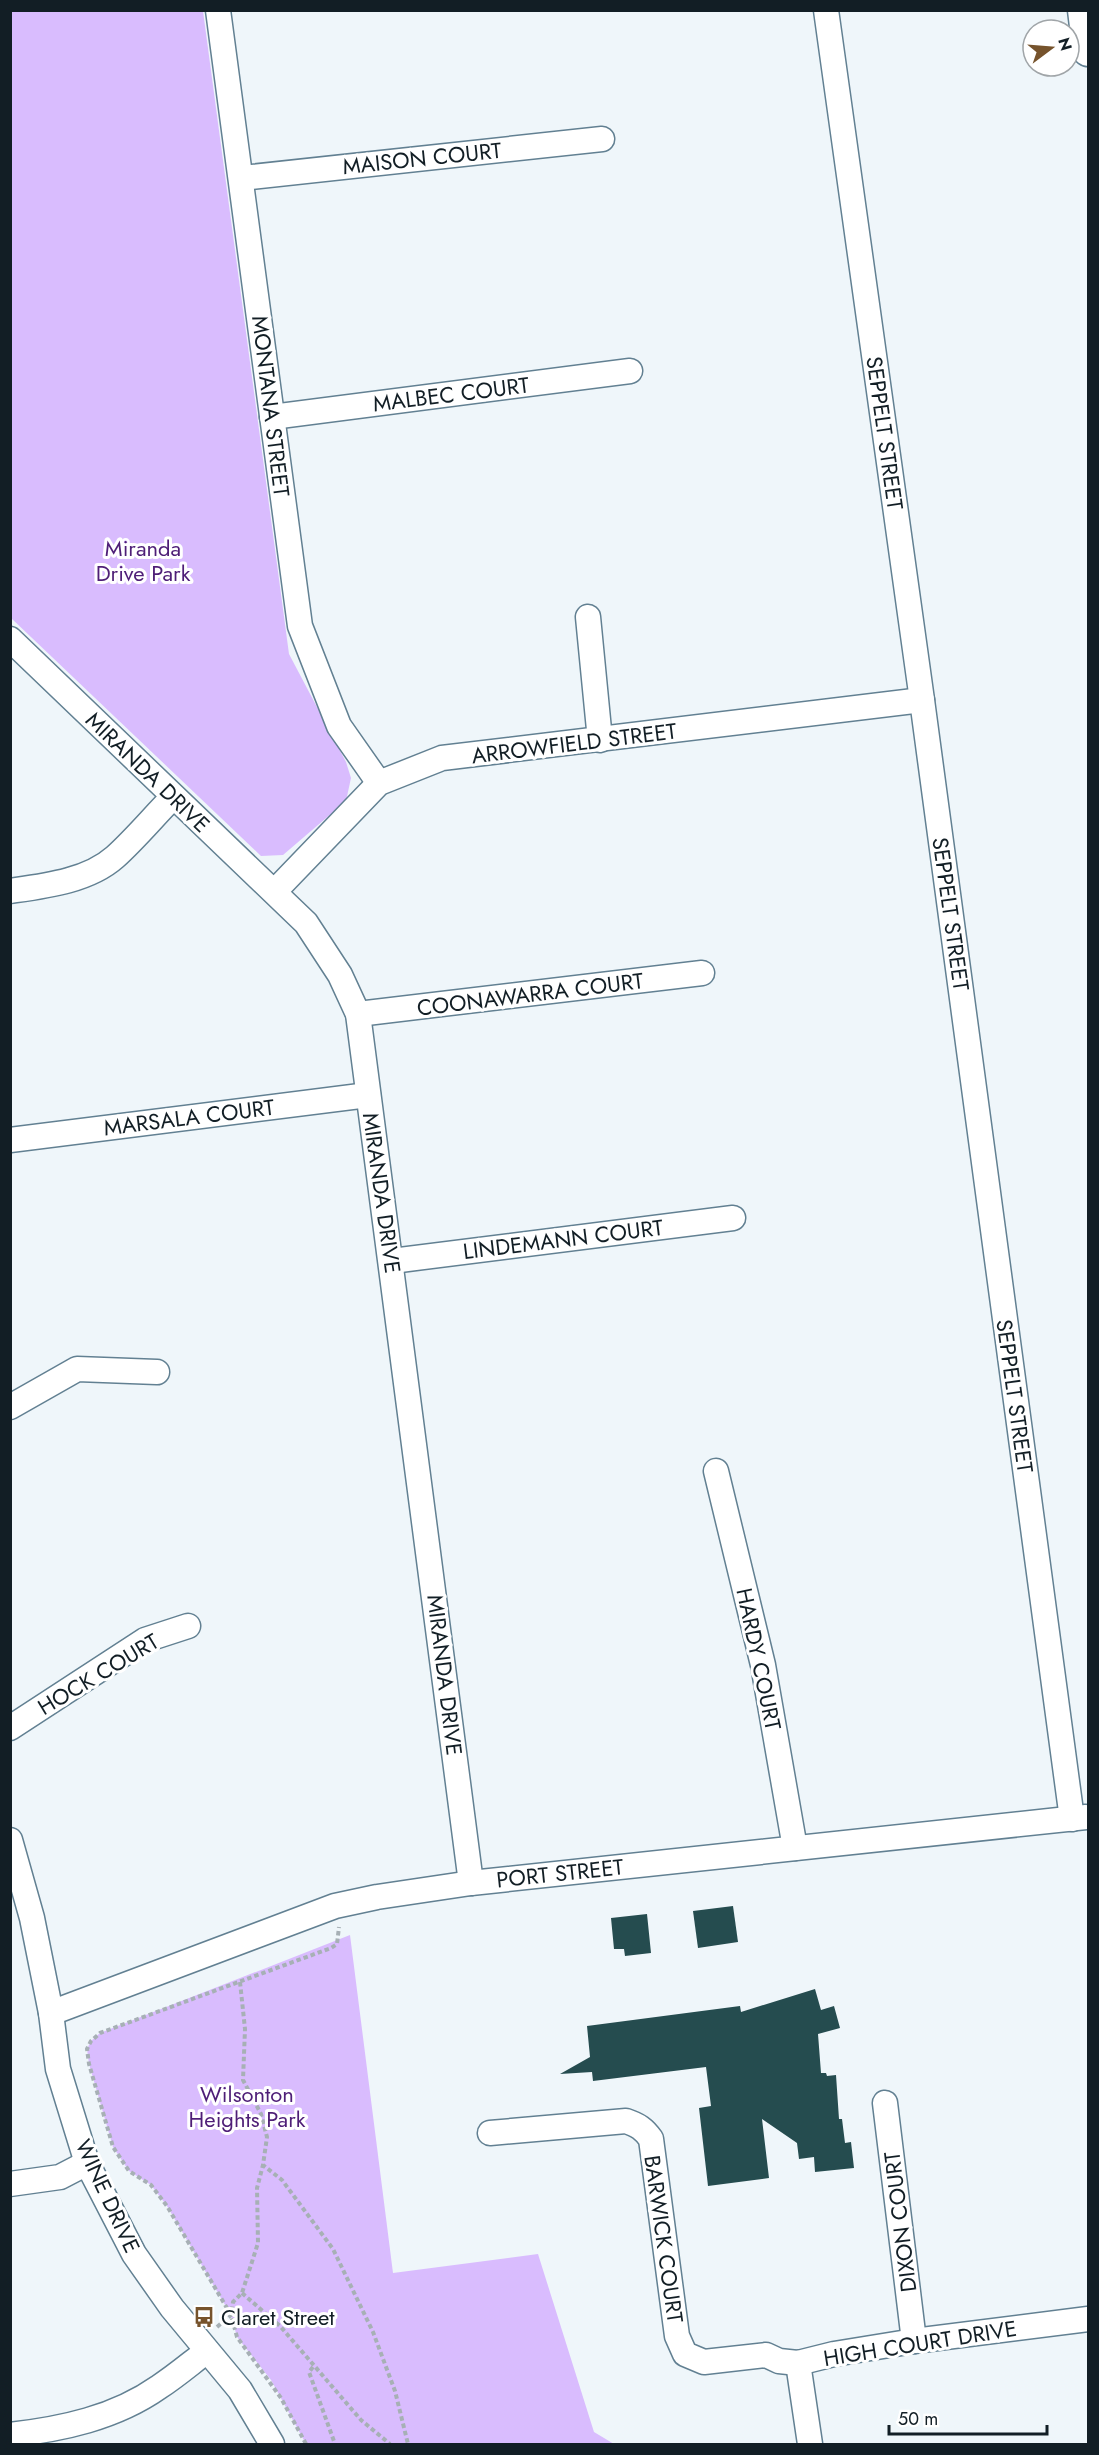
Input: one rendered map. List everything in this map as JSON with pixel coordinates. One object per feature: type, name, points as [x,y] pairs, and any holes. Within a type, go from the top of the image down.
[{"type":"street","name":"MONTANA STREET","points":[[218,10],[300,626],[339,726],[379,783]]},
{"type":"street","name":"SEPPELT STREET","points":[[826,10],[1080,1818]]},
{"type":"street","points":[[1083,10],[1089,51]]},
{"type":"street","name":"MAISON COURT","points":[[242,178],[602,139]]},
{"type":"street","name":"MALBEC COURT","points":[[272,417],[630,371]]},
{"type":"street","points":[[588,617],[600,740]]},
{"type":"street","name":"MIRANDA DRIVE","points":[[10,639],[306,923],[340,975],[358,1014],[392,1261],[471,1883]]},
{"type":"street","name":"ARROWFIELD STREET","points":[[275,891],[379,783],[442,758],[922,700]]},
{"type":"street","points":[[10,891],[66,880],[99,867],[114,858],[173,797]]},
{"type":"street","name":"COONAWARRA COURT","points":[[358,1014],[702,973]]},
{"type":"street","name":"MARSALA COURT","points":[[10,1140],[368,1095]]},
{"type":"street","name":"LINDEMANN COURT","points":[[392,1261],[733,1218]]},
{"type":"street","points":[[10,1407],[77,1369],[157,1372]]},
{"type":"street","name":"HARDY COURT","points":[[716,1471],[763,1665],[795,1848]]},
{"type":"street","name":"HOCK COURT","points":[[10,1728],[145,1640],[188,1626]]},
{"type":"street","name":"PORT STREET","points":[[51,2013],[335,1906],[377,1897],[471,1883],[1080,1818]]},
{"type":"street","name":"WINE DRIVE","points":[[10,1840],[21,1921],[51,2013],[58,2069],[87,2163],[134,2254],[172,2308],[240,2390],[272,2445]]},
{"type":"street","name":"DIXON COURT","points":[[885,2103],[914,2341]]},
{"type":"street","name":"BARWICK COURT","points":[[490,2133],[626,2121],[637,2124],[651,2139],[677,2337],[685,2354],[704,2362],[766,2355],[779,2361],[798,2363]]},
{"type":"street","points":[[10,2184],[60,2177],[87,2163]]},
{"type":"street","name":"HIGH COURT DRIVE","points":[[810,2445],[798,2363],[834,2354],[914,2341],[1089,2319]]},
{"type":"street","points":[[10,2435],[81,2424],[119,2408],[159,2388],[203,2346]]},
{"type":"path","points":[[306,2445],[281,2398],[237,2337],[231,2315],[167,2206],[151,2185],[129,2171],[113,2147],[89,2064],[87,2049],[91,2041],[100,2033],[331,1948],[337,1944],[339,1934],[335,1906]]},
{"type":"path","points":[[203,2346],[231,2315],[233,2301],[242,2293],[258,2243],[256,2188],[263,2165],[267,2137],[261,2114],[243,2080],[245,2029],[240,1982]]},
{"type":"path","points":[[263,2165],[282,2180],[333,2249],[373,2332],[395,2391],[408,2445]]},
{"type":"path","points":[[242,2293],[280,2326],[361,2420],[390,2445]]},
{"type":"path","points":[[313,2367],[309,2372],[335,2445]]},
{"type":"green space","name":"Miranda Drive Park","points":[[10,11],[203,11],[289,654],[346,762],[351,778],[346,801],[283,855],[261,856],[11,618]]},
{"type":"green space","name":"Wilsonton Heights Park","points":[[350,1935],[393,2273],[538,2254],[594,2432],[614,2444],[306,2444],[271,2380],[237,2337],[231,2315],[167,2206],[151,2185],[129,2171],[113,2147],[89,2064],[87,2049],[91,2041],[100,2033]]},
{"type":"building","points":[[733,1906],[738,1942],[698,1948],[693,1911]]},
{"type":"building","points":[[647,1914],[651,1953],[625,1956],[624,1949],[614,1949],[611,1918]]},
{"type":"building","points":[[815,1989],[821,2010],[834,2006],[840,2028],[818,2034],[821,2073],[826,2073],[827,2076],[836,2075],[839,2119],[842,2119],[845,2143],[851,2142],[854,2168],[815,2172],[814,2157],[799,2159],[797,2143],[762,2119],[769,2178],[708,2186],[699,2108],[711,2106],[706,2067],[593,2081],[592,2072],[560,2074],[590,2057],[587,2026],[740,2006],[741,2012]]},
{"type":"place","name":"Claret Street","points":[[204,2317]]}]
